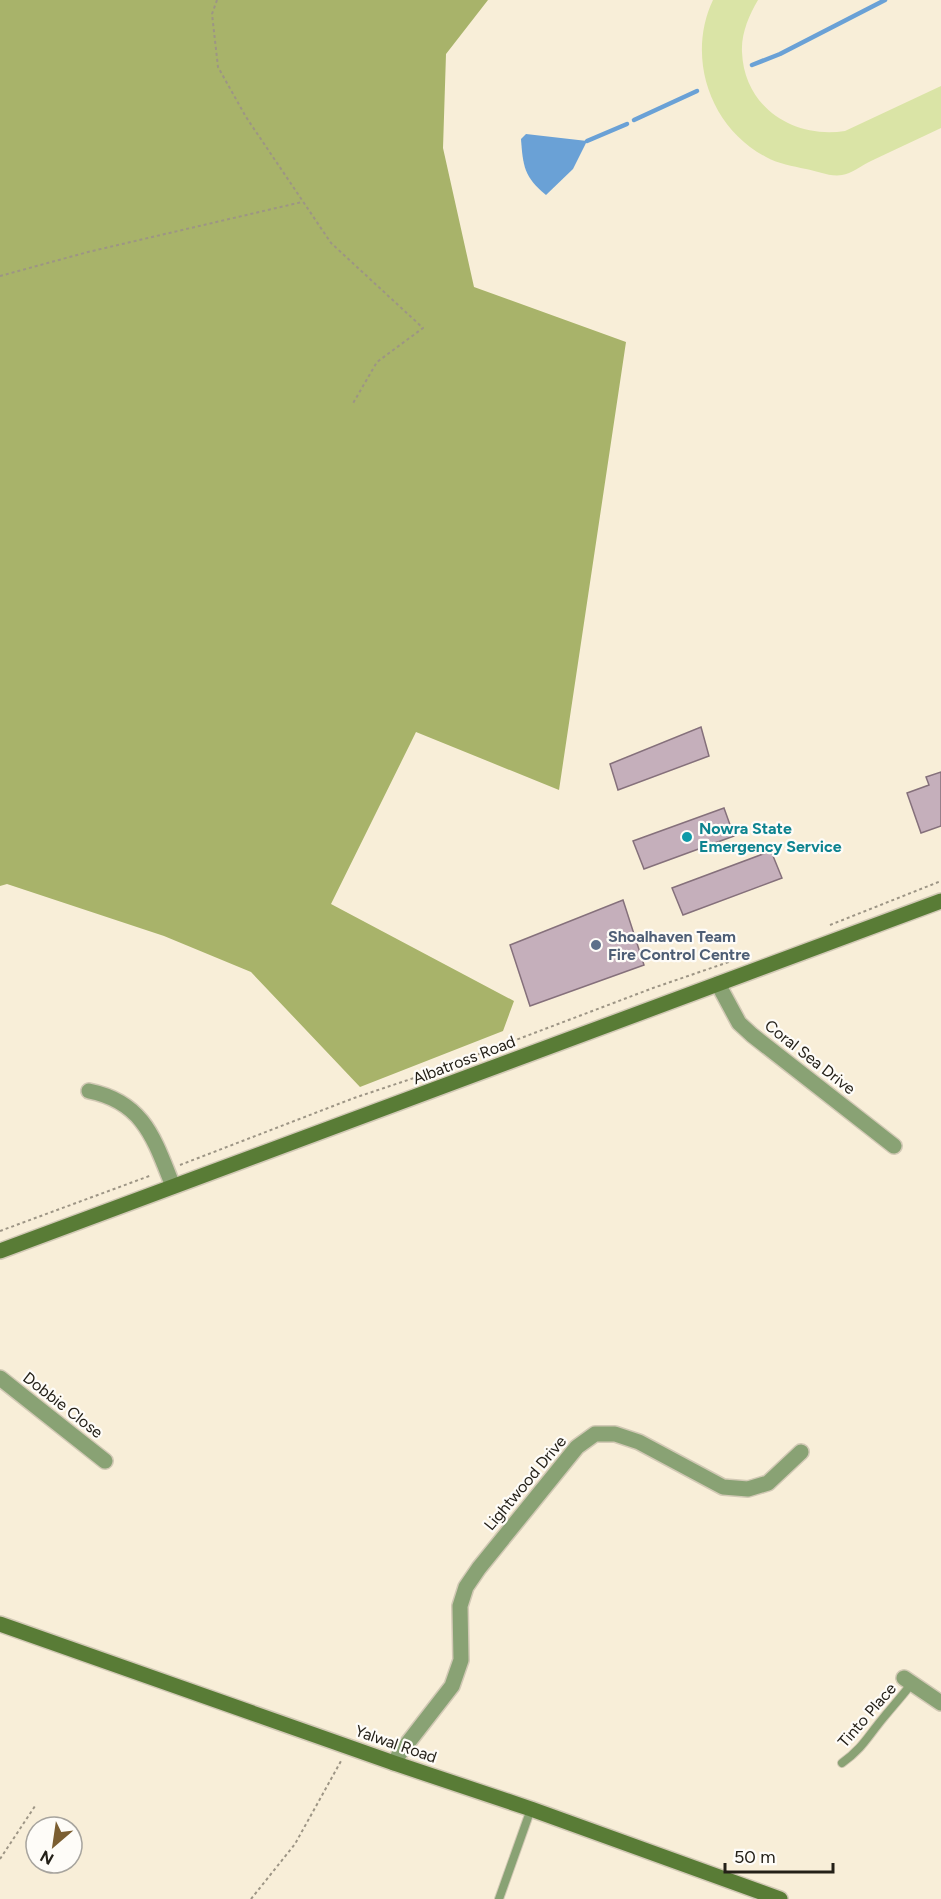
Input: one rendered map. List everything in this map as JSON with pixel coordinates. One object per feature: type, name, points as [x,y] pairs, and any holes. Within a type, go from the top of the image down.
[{"type":"main road","name":"Albatross Road","points":[[0,1251],[941,901]]},
{"type":"main road","name":"Yalwal Road","points":[[0,1624],[531,1809],[780,1899]]},
{"type":"street","name":"Coral Sea Drive","points":[[718,984],[730,1009],[745,1029],[894,1146]]},
{"type":"street","points":[[88,1091],[113,1098],[138,1116],[151,1134],[173,1186]]},
{"type":"street","name":"Dobbie Close","points":[[0,1378],[105,1461]]},
{"type":"street","name":"Lightwood Drive","points":[[394,1763],[452,1686],[461,1660],[460,1606],[466,1587],[577,1447],[595,1434],[615,1434],[639,1442],[723,1487],[748,1489],[768,1483],[801,1452]]},
{"type":"street","points":[[908,1681],[941,1703]]},
{"type":"lane","name":"Tinto Place","points":[[842,1763],[867,1742],[908,1681]]},
{"type":"lane","points":[[499,1899],[531,1809]]},
{"type":"path","points":[[217,0],[212,14],[218,67],[246,117],[331,243],[423,328],[377,362],[352,405]]},
{"type":"path","points":[[0,276],[88,252],[302,202]]},
{"type":"path","points":[[829,926],[941,881]]},
{"type":"path","points":[[0,1231],[653,988],[760,952]]},
{"type":"path","points":[[251,1899],[295,1844],[348,1747]]},
{"type":"path","points":[[0,1859],[35,1806]]},
{"type":"green space","points":[[0,0],[488,0],[446,54],[443,148],[474,287],[626,342],[559,790],[416,732],[331,904],[514,1001],[503,1031],[360,1087],[251,972],[164,936],[7,884],[0,886]]},
{"type":"green space","points":[[713,0],[758,0],[744,32],[742,52],[745,72],[752,89],[762,103],[775,115],[790,124],[807,130],[845,131],[941,86],[941,128],[842,175],[828,175],[766,157],[730,128],[708,89],[703,67],[702,44],[705,22]]},
{"type":"water","points":[[526,134],[587,141],[573,169],[546,195],[533,182],[526,170],[521,139]]},
{"type":"building","points":[[701,727],[709,756],[618,790],[610,764]]},
{"type":"building","points":[[941,772],[941,826],[921,833],[907,793],[929,785],[926,777]]},
{"type":"building","name":"Nowra State Emergency Service","points":[[724,808],[734,836],[644,869],[633,841]]},
{"type":"building","points":[[771,851],[782,878],[683,915],[672,888]]},
{"type":"building","points":[[623,900],[644,965],[530,1006],[510,945]]},
{"type":"waterway","points":[[752,65],[780,54],[885,0]]},
{"type":"waterway","points":[[634,120],[697,91]]},
{"type":"waterway","points":[[587,141],[627,124]]},
{"type":"place","name":"Nowra State Emergency Service","points":[[687,837]]},
{"type":"place","name":"Shoalhaven Team Fire Control Centre","points":[[596,945]]}]
